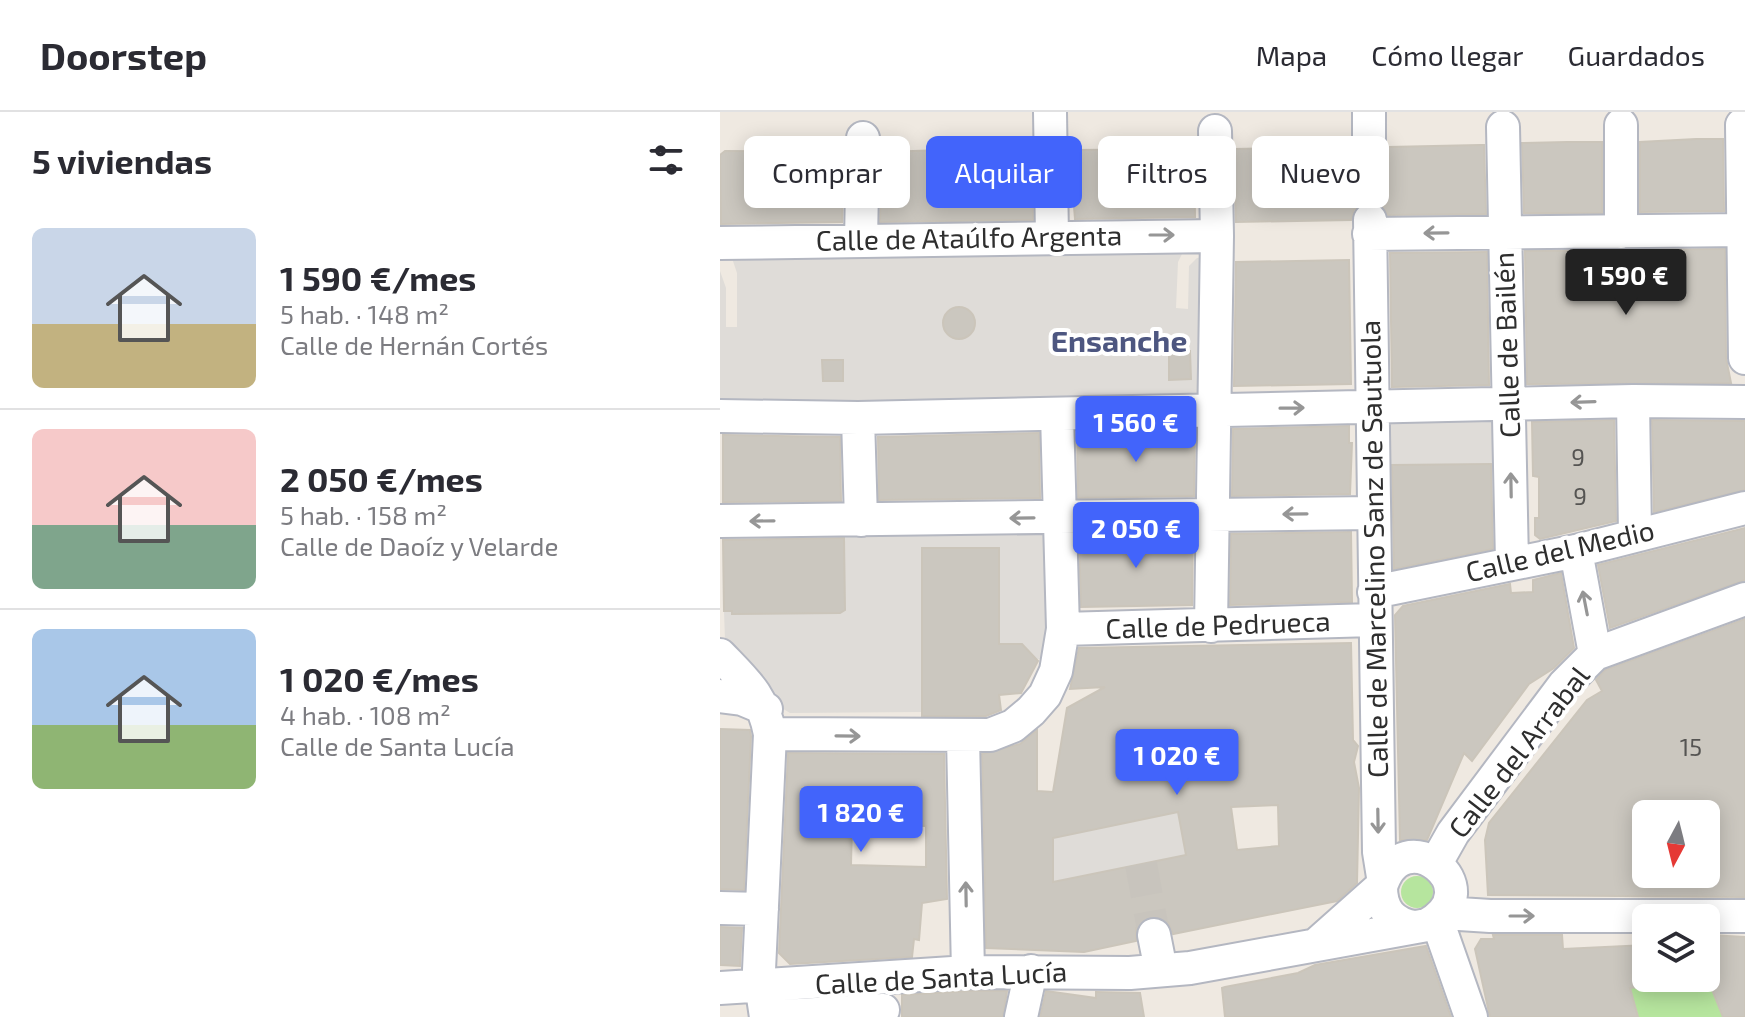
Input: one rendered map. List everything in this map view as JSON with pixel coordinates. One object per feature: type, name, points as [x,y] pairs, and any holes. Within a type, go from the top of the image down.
[{"type":"street","points":[[1050,112],[1052,237]]},
{"type":"street","points":[[1369,112],[1369,136]]},
{"type":"street","points":[[1621,125],[1621,232]]},
{"type":"street","points":[[1742,125],[1745,358]]},
{"type":"street","name":"Calle de Bailén","points":[[1503,127],[1512,563]]},
{"type":"street","points":[[1211,626],[1217,236],[1215,131]]},
{"type":"street","points":[[861,240],[862,208]]},
{"type":"street","name":"Calle de Marcelino Sanz de Sautuola","points":[[1382,882],[1373,606],[1370,227],[1503,232]]},
{"type":"street","points":[[1503,232],[1744,230]]},
{"type":"street","name":"Calle de Ataúlfo Argenta","points":[[720,243],[1217,236]]},
{"type":"street","points":[[1633,401],[1635,535]]},
{"type":"street","points":[[720,416],[858,418],[1633,401],[1745,402]]},
{"type":"street","points":[[720,696],[742,699],[768,722],[963,737],[1002,731],[1031,711],[1051,684],[1063,629],[1057,414]]},
{"type":"street","points":[[858,418],[861,520]]},
{"type":"street","name":"Calle del Medio","points":[[1373,606],[1512,563],[1576,551],[1745,508]]},
{"type":"street","points":[[720,521],[1373,513]]},
{"type":"street","points":[[1576,551],[1595,654]]},
{"type":"street","name":"Calle del Arrabal","points":[[1436,863],[1453,833],[1564,685],[1595,654],[1745,599]]},
{"type":"street","name":"Calle de Pedrueca","points":[[1063,629],[1211,626],[1373,606]]},
{"type":"street","points":[[720,655],[768,722],[762,909],[764,1002]]},
{"type":"street","points":[[963,737],[968,972]]},
{"type":"street","points":[[1318,943],[1382,882],[1394,864],[1406,858],[1422,857],[1436,863],[1444,871],[1451,888],[1432,920]]},
{"type":"street","points":[[1382,882],[1385,910],[1395,921],[1432,920]]},
{"type":"street","points":[[720,908],[762,909]]},
{"type":"street","name":"Calle de Santa Lucía","points":[[764,1002],[968,972],[1161,970],[1432,920],[1490,916],[1745,916]]},
{"type":"street","points":[[1432,920],[1471,1017]]},
{"type":"street","points":[[1154,935],[1161,970]]},
{"type":"street","points":[[1021,1017],[1031,971]]},
{"type":"street","name":"Calle de Santa Lucía","points":[[720,988],[764,1002],[883,1010]]},
{"type":"green space","points":[[1417,876],[1428,881],[1433,892],[1428,903],[1417,908],[1406,903],[1401,892],[1406,881]]},
{"type":"green space","points":[[1630,988],[1632,992],[1713,992],[1723,1017],[1638,1017]]},
{"type":"shaded area","points":[[1187,244],[1178,262],[1176,308],[1188,309],[1189,266],[1197,258],[1208,256],[1208,396],[720,410],[720,271],[726,288],[726,327],[737,327],[737,273],[729,249]]},
{"type":"shaded area","points":[[1493,417],[1493,462],[1488,465],[1389,464],[1387,418]]},
{"type":"shaded area","points":[[1048,530],[1047,659],[1036,659],[999,646],[999,548],[922,548],[922,712],[790,713],[777,705],[725,640],[724,611],[844,610],[844,536]]},
{"type":"shaded area","points":[[1178,812],[1186,855],[1053,882],[1053,838]]},
{"type":"building","points":[[1723,139],[1724,211],[1640,212],[1640,142]]},
{"type":"building","points":[[1602,142],[1602,213],[1524,213],[1522,143]]},
{"type":"building","points":[[1484,145],[1486,214],[1388,215],[1383,208],[1389,208],[1389,147]]},
{"type":"building","points":[[1236,149],[1252,149],[1252,208],[1357,208],[1351,220],[1236,222]]},
{"type":"building","points":[[1082,150],[1098,150],[1098,208],[1195,208],[1195,217],[1075,219],[1074,208],[1082,208]]},
{"type":"building","points":[[725,151],[744,151],[744,208],[842,208],[842,222],[721,224],[720,155]]},
{"type":"building","points":[[910,151],[926,151],[926,208],[1033,208],[1033,220],[880,222],[880,208],[910,208]]},
{"type":"building","points":[[1725,249],[1726,358],[1731,383],[1527,384],[1525,251]]},
{"type":"building","points":[[1487,252],[1489,385],[1392,387],[1390,253]]},
{"type":"building","points":[[1349,260],[1351,384],[1234,386],[1236,262]]},
{"type":"building","points":[[959,307],[970,312],[975,323],[970,334],[959,339],[948,334],[943,323],[948,312]]},
{"type":"building","points":[[1169,351],[1190,351],[1191,379],[1169,380]]},
{"type":"building","points":[[822,360],[843,360],[843,381],[823,381]]},
{"type":"building","points":[[1614,420],[1616,521],[1540,539],[1535,535],[1535,518],[1539,518],[1539,477],[1533,476],[1532,422]]},
{"type":"building","points":[[1652,420],[1745,421],[1745,490],[1654,512]]},
{"type":"building","points":[[1349,426],[1349,443],[1352,443],[1350,494],[1232,496],[1233,429]]},
{"type":"building","points":[[1195,430],[1194,496],[1078,498],[1077,432]]},
{"type":"building","points":[[1039,433],[1040,498],[879,500],[878,437]]},
{"type":"building","points":[[723,435],[840,437],[841,501],[723,502]]},
{"type":"building","points":[[1491,464],[1493,549],[1394,569],[1392,465]]},
{"type":"building","points":[[1745,528],[1745,580],[1610,628],[1598,565]]},
{"type":"building","points":[[1351,532],[1352,602],[1230,605],[1231,534]]},
{"type":"building","points":[[1193,534],[1192,605],[1081,607],[1079,536]]},
{"type":"building","points":[[844,538],[845,610],[840,613],[732,614],[732,611],[724,611],[723,540]]},
{"type":"building","points":[[922,548],[999,548],[999,644],[1022,644],[1038,661],[1021,693],[999,695],[1001,710],[986,716],[922,716]]},
{"type":"building","points":[[1561,573],[1574,648],[1554,668],[1529,684],[1472,761],[1464,753],[1427,840],[1400,840],[1395,615],[1403,606],[1510,584],[1511,593],[1533,592],[1533,580]]},
{"type":"building","points":[[1745,619],[1745,897],[1488,895],[1485,840],[1489,823],[1587,700],[1602,691],[1596,680],[1605,670]]},
{"type":"building","points":[[1351,643],[1353,740],[1358,746],[1354,762],[1359,788],[1357,883],[1337,901],[1173,934],[1168,922],[1150,917],[1136,928],[1136,941],[1084,952],[986,948],[982,754],[1020,744],[1037,730],[1037,791],[1053,792],[1067,708],[1105,687],[1070,689],[1079,648]],"holes":[[[1278,805],[1279,846],[1237,850],[1231,807]],[[1178,812],[1186,855],[1053,882],[1053,838]]]},
{"type":"building","points":[[720,729],[750,730],[751,736],[744,890],[720,889]]},
{"type":"building","points":[[788,753],[944,754],[947,899],[922,903],[919,940],[914,939],[912,957],[790,964],[779,953]],"holes":[[[852,824],[926,826],[926,867],[851,865]]]},
{"type":"building","points":[[720,927],[742,928],[740,966],[720,965]]},
{"type":"building","points":[[1493,935],[1562,935],[1563,949],[1632,946],[1630,988],[1638,1017],[1490,1017],[1475,949],[1481,939],[1494,939]]},
{"type":"building","points":[[1720,936],[1745,937],[1745,1017],[1723,1017],[1713,992],[1720,992]]},
{"type":"building","points":[[1426,946],[1451,1017],[1225,1017],[1222,988],[1298,973],[1315,965]]},
{"type":"building","points":[[1007,991],[1003,1017],[902,1017],[902,995]]},
{"type":"building","points":[[1046,991],[1096,998],[1096,992],[1140,993],[1144,1017],[1040,1017]]},
{"type":"tunnel","points":[[1141,864],[1154,935]]},
{"type":"district","name":"Ensanche","points":[[1119,342]]}]
